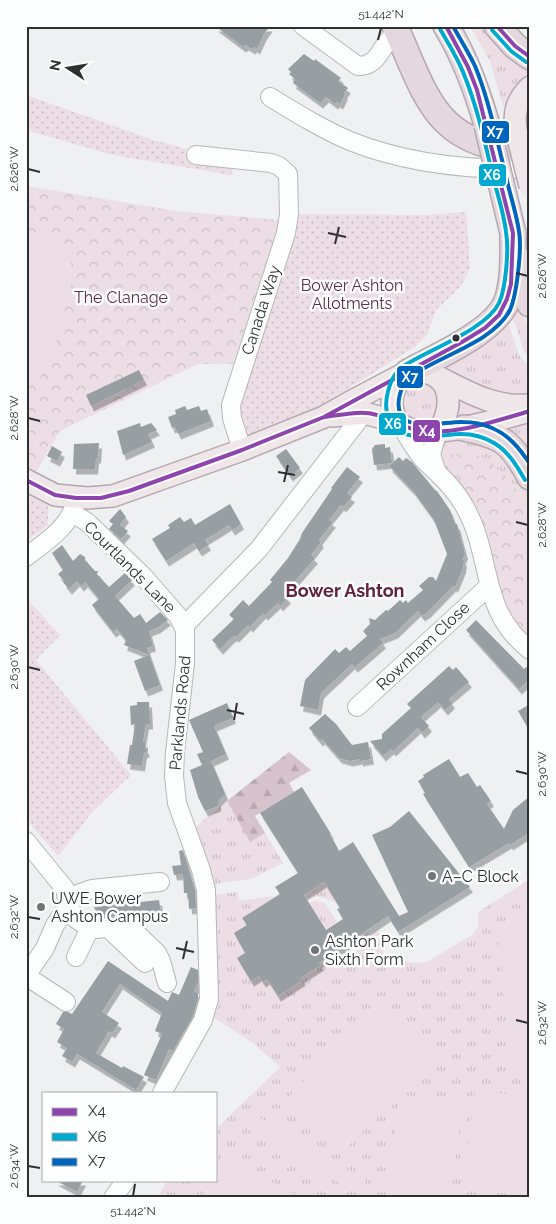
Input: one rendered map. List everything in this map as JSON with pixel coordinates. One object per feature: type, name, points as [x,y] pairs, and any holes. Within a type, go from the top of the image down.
[{"type":"highway","points":[[446,26],[468,67],[477,90],[501,133]]},
{"type":"highway","points":[[460,26],[481,62],[501,133],[522,238],[530,304]]},
{"type":"highway","points":[[497,26],[515,46],[530,57]]},
{"type":"highway","points":[[501,26],[530,45]]},
{"type":"highway","points":[[397,30],[427,98],[446,123],[458,133],[501,133]]},
{"type":"highway","points":[[407,372],[485,328],[499,315],[508,299],[522,238]]},
{"type":"highway","points":[[464,428],[488,433],[502,440],[515,452],[530,477]]},
{"type":"main road","points":[[530,87],[520,97],[516,109],[515,122],[501,133],[530,186]]},
{"type":"main road","points":[[400,423],[394,416],[392,401],[396,387],[407,372]]},
{"type":"main road","points":[[26,480],[74,505],[113,496],[242,450],[324,417],[407,372],[427,372],[476,396],[500,404],[530,405]]},
{"type":"main road","points":[[438,377],[447,392],[449,402],[444,423],[438,431]]},
{"type":"main road","points":[[324,417],[364,413],[400,423],[419,431],[438,431],[464,428],[530,411]]},
{"type":"street","points":[[303,26],[358,66],[365,66],[372,62],[397,30]]},
{"type":"street","points":[[270,97],[317,125],[350,141],[394,155],[452,166],[482,169],[530,169]]},
{"type":"street","points":[[452,166],[466,152],[501,133]]},
{"type":"street","name":"Canada Way","points":[[196,155],[258,161],[279,166],[288,174],[289,214],[286,233],[231,404],[232,418],[242,450]]},
{"type":"street","points":[[184,626],[259,549],[364,413]]},
{"type":"street","points":[[400,423],[426,462],[457,493],[469,513],[497,608],[518,640],[530,650]]},
{"type":"street","points":[[436,470],[431,454],[438,431]]},
{"type":"street","points":[[26,557],[55,534],[74,505]]},
{"type":"street","name":"Courtlands Lane","points":[[74,505],[87,522],[132,564],[178,616],[184,626]]},
{"type":"street","name":"Rownham Close","points":[[357,707],[489,586]]},
{"type":"street","name":"Parklands Road","points":[[163,1092],[204,1020],[209,999],[206,890],[178,804],[174,776],[185,664],[186,641],[184,626]]},
{"type":"street","points":[[26,841],[65,889],[68,905],[76,919],[90,928],[125,926],[133,930],[157,953],[162,961],[167,983]]},
{"type":"street","points":[[66,1002],[26,976],[45,948],[55,925],[75,895],[86,891],[160,882]]},
{"type":"street","points":[[76,957],[90,928]]},
{"type":"street","points":[[108,928],[145,963]]},
{"type":"street","points":[[113,1198],[125,1182]]},
{"type":"green space","points":[[470,26],[485,26],[501,43],[530,64],[530,79],[509,105],[503,106],[490,61]]},
{"type":"green space","points":[[26,95],[153,140],[190,150],[234,155],[232,175],[113,155],[26,130]]},
{"type":"green space","name":"The Clanage","points":[[26,186],[176,211],[284,222],[239,364],[198,364],[60,431],[35,474],[26,469]]},
{"type":"green space","name":"Bower Ashton Allotments","points":[[466,212],[470,269],[461,286],[436,310],[427,335],[415,347],[323,404],[260,436],[255,438],[242,433],[234,405],[293,214],[428,215]]},
{"type":"green space","points":[[26,230],[40,233],[59,242],[71,262],[71,283],[52,361],[37,382],[26,387]]},
{"type":"green space","points":[[511,305],[522,306],[530,341],[530,361],[523,349],[515,323],[512,320],[508,323],[520,357],[530,367],[530,392],[508,395],[486,389],[436,365]]},
{"type":"green space","points":[[421,381],[438,390],[439,414],[430,423],[406,421],[398,398],[409,383]]},
{"type":"green space","points":[[455,397],[497,411],[454,421]]},
{"type":"green space","points":[[530,416],[530,465],[492,425]]},
{"type":"green space","points":[[473,438],[514,461],[530,492],[530,508],[520,494],[455,455],[444,469],[436,452],[439,447],[448,441]]},
{"type":"green space","points":[[460,453],[472,453],[487,459],[507,478],[530,508],[530,640],[519,629],[504,604],[444,469],[451,459]]},
{"type":"green space","points":[[26,494],[48,506],[48,525],[26,542]]},
{"type":"green space","points":[[26,598],[60,635],[36,660],[131,775],[93,811],[58,856],[26,819]]},
{"type":"green space","points":[[289,752],[311,770],[289,783],[294,792],[255,816],[265,833],[250,842],[227,801]]},
{"type":"green space","points":[[227,801],[250,841],[265,833],[284,864],[251,879],[215,884],[194,828]]},
{"type":"green space","points":[[530,879],[530,1198],[157,1198],[166,1182],[218,1182],[218,1127],[280,1067],[253,1043],[213,1017],[210,904],[214,895],[238,892],[239,901],[274,896],[276,899],[242,918],[247,925],[241,947],[245,953],[237,958],[251,981],[259,976],[267,979],[278,996],[302,981],[301,978],[321,965],[319,963],[344,947],[337,955],[340,960],[382,938],[387,939],[383,953],[408,962],[427,962],[472,935],[478,927],[478,912]]},
{"type":"green space","points":[[324,882],[337,903],[317,896],[307,899],[304,895]]},
{"type":"green space","points":[[316,901],[325,903],[337,922],[318,935],[309,903]]},
{"type":"green space","points":[[530,921],[530,1070],[513,1072],[496,925]]},
{"type":"green space","points":[[377,930],[380,935],[343,954],[351,944],[368,932],[370,935]]},
{"type":"green space","points":[[378,1002],[434,1055],[345,1150],[289,1097]]},
{"type":"green space","points":[[475,1090],[530,1097],[530,1157],[524,1196],[462,1188]]},
{"type":"green space","points":[[400,1094],[463,1103],[450,1198],[428,1198],[387,1192]]},
{"type":"green space","points":[[257,1116],[366,1180],[358,1194],[249,1130]]},
{"type":"green space","points":[[226,1155],[300,1198],[202,1198],[211,1182],[218,1182],[218,1169]]},
{"type":"building","points":[[215,26],[270,26],[257,49],[254,47],[252,49],[246,45],[243,47]]},
{"type":"building","points":[[304,54],[314,61],[315,59],[341,78],[338,81],[348,88],[340,104],[337,102],[335,104],[326,97],[320,103],[293,83],[295,79],[289,74],[291,72],[288,69]]},
{"type":"building","points":[[139,370],[144,380],[91,406],[86,395]]},
{"type":"building","points":[[185,406],[187,410],[199,406],[201,411],[207,409],[211,421],[178,434],[175,427],[172,428],[168,417],[176,414],[175,410]]},
{"type":"building","points":[[140,423],[141,427],[151,423],[157,430],[148,434],[152,442],[123,455],[117,431]]},
{"type":"building","points":[[99,443],[95,469],[73,469],[74,444]]},
{"type":"building","points":[[385,444],[385,448],[390,447],[392,463],[374,465],[372,449],[375,445]]},
{"type":"building","points":[[52,446],[62,452],[57,461],[47,456]]},
{"type":"building","points":[[286,449],[300,468],[290,476],[276,456]]},
{"type":"building","points":[[399,457],[403,461],[406,458],[412,462],[437,491],[450,510],[455,524],[457,524],[465,554],[462,560],[464,560],[463,568],[455,587],[453,586],[428,612],[422,616],[418,611],[395,633],[380,639],[383,643],[355,667],[352,664],[321,693],[318,710],[300,706],[305,680],[335,649],[339,653],[346,647],[350,651],[367,636],[363,631],[370,624],[369,618],[375,620],[400,600],[403,603],[406,600],[408,603],[423,590],[419,586],[429,577],[433,577],[436,581],[447,554],[434,520],[413,491],[389,466]]},
{"type":"building","points":[[347,467],[360,477],[347,493],[352,497],[343,507],[341,505],[329,520],[333,522],[319,540],[321,542],[311,555],[315,558],[284,594],[288,598],[280,606],[278,603],[265,615],[263,613],[250,627],[248,625],[220,649],[212,640],[234,619],[229,615],[243,600],[249,606],[272,582],[270,580],[288,558],[331,488]]},
{"type":"building","points":[[230,504],[241,524],[232,530],[229,525],[205,540],[208,545],[199,551],[194,543],[166,561],[152,539],[170,528],[168,525],[180,517],[184,522],[191,518],[195,525]]},
{"type":"building","points":[[120,509],[126,517],[120,525],[128,531],[121,539],[109,529],[113,524],[109,521]]},
{"type":"building","points":[[62,545],[73,561],[80,554],[85,557],[85,560],[95,571],[98,571],[97,574],[109,587],[125,573],[132,580],[115,596],[134,618],[140,614],[146,623],[160,612],[168,620],[149,631],[153,646],[147,648],[160,685],[145,691],[134,661],[149,655],[124,645],[126,640],[117,629],[113,632],[92,605],[99,599],[85,582],[81,586],[77,581],[69,589],[63,582],[58,574],[63,570],[52,553]]},
{"type":"building","points":[[476,620],[524,669],[530,664],[530,679],[519,689],[466,630]]},
{"type":"building","points":[[449,666],[453,670],[456,667],[469,682],[449,699],[452,703],[445,710],[438,702],[421,717],[429,726],[422,733],[418,728],[393,751],[391,749],[383,756],[370,741],[382,739],[382,734],[411,708],[407,704]]},
{"type":"building","points":[[137,702],[149,702],[150,724],[146,724],[143,742],[145,742],[147,751],[144,753],[142,766],[127,764],[135,724],[131,725],[130,706],[137,705]]},
{"type":"building","points":[[227,703],[233,718],[214,726],[226,754],[211,761],[225,794],[218,801],[218,806],[205,811],[198,797],[190,770],[202,765],[197,754],[203,752],[189,720]]},
{"type":"building","points":[[530,704],[530,731],[518,711]]},
{"type":"building","points":[[325,714],[336,724],[352,745],[368,742],[371,759],[350,761],[339,758],[322,739],[320,741],[309,728]]},
{"type":"building","points":[[449,759],[460,777],[468,773],[477,787],[480,785],[491,801],[487,804],[504,829],[513,810],[530,796],[530,832],[469,867],[423,794],[425,793],[418,781],[424,777],[423,775]]},
{"type":"building","points":[[302,787],[331,834],[339,851],[353,842],[399,916],[408,912],[372,835],[390,827],[409,811],[470,887],[398,932],[388,916],[319,963],[321,965],[301,978],[303,980],[278,996],[267,979],[263,982],[259,976],[251,981],[237,958],[245,953],[234,933],[247,925],[242,918],[280,894],[275,887],[298,873],[260,813]],"holes":[[[324,882],[340,908],[337,909],[343,919],[326,930],[304,895]]]},
{"type":"building","points":[[183,850],[195,891],[196,908],[189,909],[188,893],[184,893],[183,874],[174,875],[172,866],[181,865],[179,851]]},
{"type":"building","points":[[159,900],[161,914],[99,918],[94,907]]},
{"type":"building","points":[[108,961],[168,1001],[172,992],[179,995],[191,967],[198,970],[198,983],[194,991],[198,993],[198,998],[193,1016],[173,1051],[169,1049],[156,1080],[144,1075],[162,1034],[155,1031],[162,1013],[120,984],[102,1012],[119,1023],[112,1033],[109,1031],[96,1053],[122,1068],[123,1066],[144,1077],[136,1090],[77,1054],[72,1062],[62,1056],[67,1048],[57,1042],[64,1029],[56,1024],[63,1012],[72,1014]]},
{"type":"building","points":[[59,1182],[82,1182],[77,1192]]},
{"type":"transit line","name":"X4","points":[[26,480],[55,495],[76,498],[101,498],[129,491],[242,450],[324,417],[462,342],[485,328],[499,315],[507,299],[511,284],[513,233],[477,90],[468,67],[446,26]]},
{"type":"transit line","name":"X7","points":[[453,26],[475,66],[495,132],[519,231],[520,248],[517,282],[513,303],[502,321],[478,340],[410,377],[404,384],[400,394],[399,410],[406,420],[413,423],[466,422],[492,428],[504,434],[514,443],[530,464]]},
{"type":"transit line","name":"X4","points":[[497,26],[515,46],[530,57]]},
{"type":"transit line","name":"X6","points":[[440,29],[463,72],[480,124],[505,225],[507,239],[505,278],[499,303],[482,322],[455,339],[413,360],[397,371],[388,391],[387,413],[394,427],[402,433],[411,436],[465,434],[478,436],[490,441],[499,446],[508,455],[525,480]]},
{"type":"transit line","name":"X6","points":[[492,30],[511,51],[526,62]]},
{"type":"transit line","name":"X4","points":[[324,417],[364,413],[383,417],[415,430],[435,432],[490,423],[530,411]]},
{"type":"place","name":"A–C Block","points":[[432,876]]},
{"type":"place","name":"UWE Bower Ashton Campus","points":[[41,907]]},
{"type":"place","name":"Ashton Park Sixth Form","points":[[315,950]]},
{"type":"district","name":"Bower Ashton","points":[[345,590]]}]
